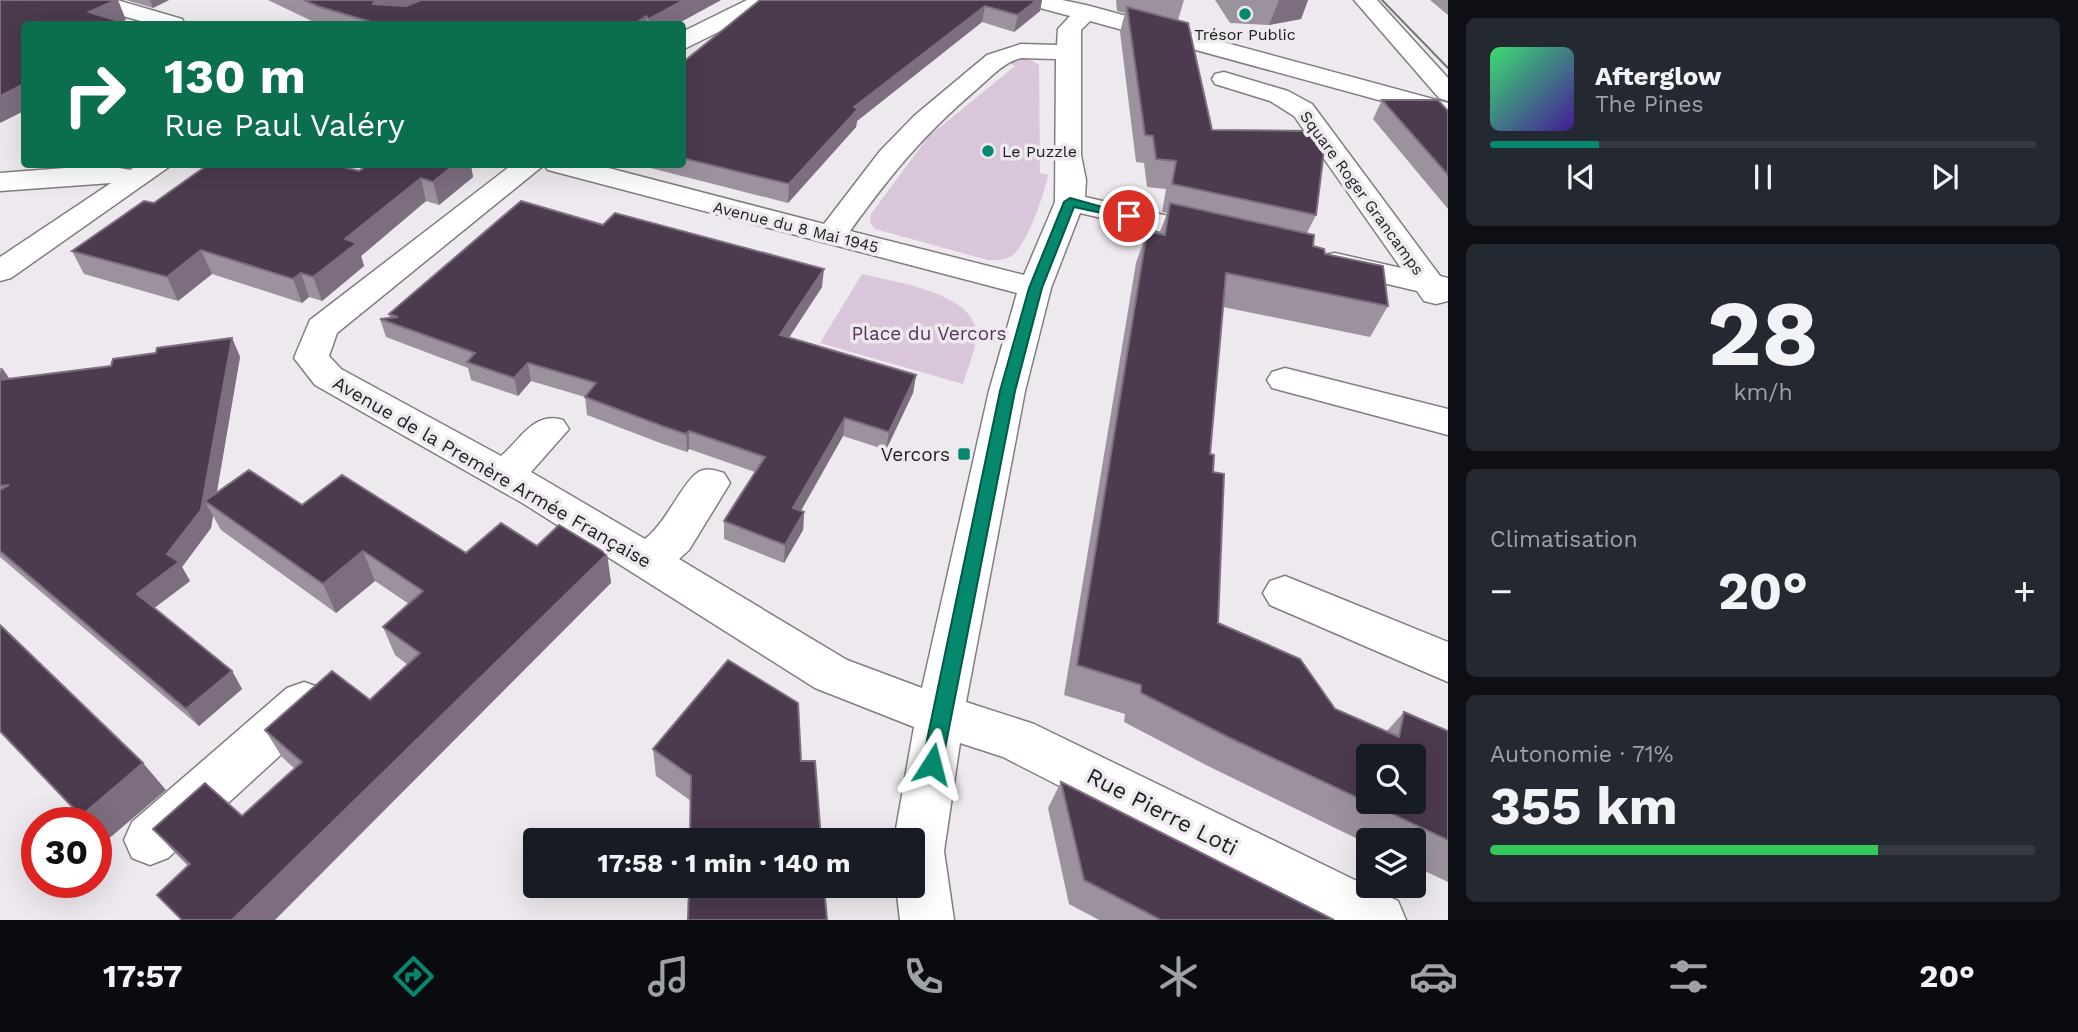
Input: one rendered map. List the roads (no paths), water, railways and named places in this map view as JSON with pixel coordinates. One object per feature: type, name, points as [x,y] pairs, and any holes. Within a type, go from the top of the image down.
[{"type":"street","points":[[93,0],[164,21]]},
{"type":"street","points":[[686,40],[712,24],[765,0]]},
{"type":"street","points":[[1037,0],[1448,111]]},
{"type":"street","points":[[1365,0],[1448,93]]},
{"type":"street","points":[[927,920],[918,851],[940,715],[1007,391],[1035,288],[1070,202],[1072,180],[1067,155],[1070,29],[1086,12]]},
{"type":"street","points":[[831,236],[890,157],[923,122],[1005,53],[1022,50],[1068,53]]},
{"type":"street","name":"Square Roger Grancamps","points":[[1224,79],[1279,96],[1303,110],[1442,294]]},
{"type":"street","name":"Avenue de la Premère Armée Française","points":[[526,168],[322,328],[311,358],[328,377],[503,475],[831,674],[940,715]]},
{"type":"street","name":"Avenue du 8 Mai 1945","points":[[573,168],[1035,288]]},
{"type":"street","points":[[0,182],[147,172]]},
{"type":"street","points":[[0,271],[147,172]]},
{"type":"street","points":[[1070,202],[1238,240]]},
{"type":"street","points":[[1306,256],[1442,294]]},
{"type":"street","points":[[1285,380],[1448,422]]},
{"type":"street","points":[[503,475],[529,453],[550,429]]},
{"type":"street","points":[[648,562],[674,539],[710,483]]},
{"type":"street","points":[[1285,593],[1448,662]]},
{"type":"street","points":[[150,840],[304,703]]},
{"type":"street","name":"Rue Pierre Loti","points":[[940,715],[1017,740],[1379,920]]},
{"type":"tram line","points":[[1382,0],[1448,68]]},
{"type":"place","name":"Trésor Public","points":[[1245,14]]},
{"type":"place","name":"Le Puzzle","points":[[988,151]]},
{"type":"place","name":"Vercors","points":[[964,454]]},
{"type":"park label","name":"Place du Vercors","points":[[929,333]]}]
